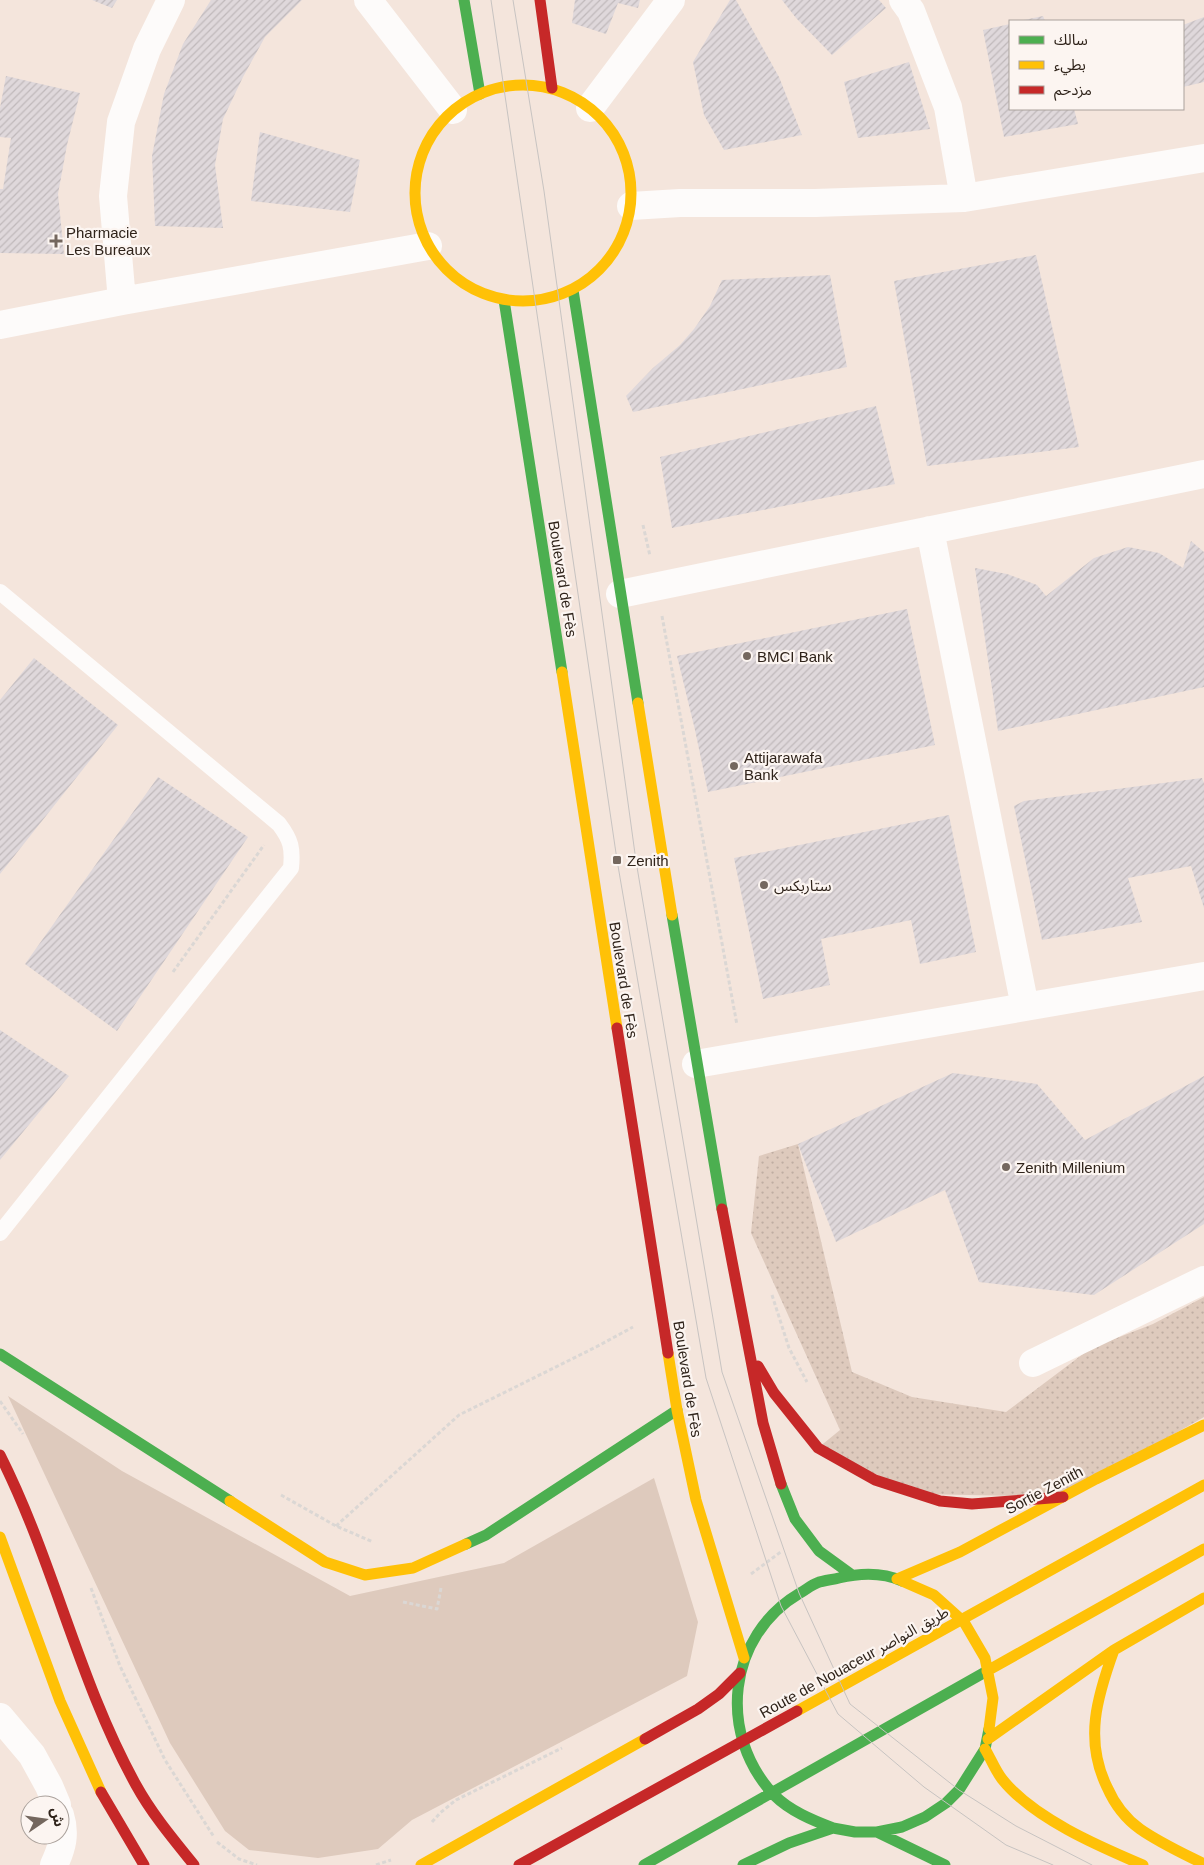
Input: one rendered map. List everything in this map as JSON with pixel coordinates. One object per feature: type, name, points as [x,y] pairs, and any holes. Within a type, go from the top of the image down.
[{"type":"main road","points":[[464,0],[480,94]]},
{"type":"main road","points":[[540,0],[552,88]]},
{"type":"main road","points":[[527,84],[552,88],[572,96],[590,108],[611,130],[623,152],[630,176],[631,206],[627,226],[614,252],[596,273],[573,290],[542,300],[524,302],[504,300],[485,295],[460,281],[445,269],[428,246],[416,208],[415,188],[422,155],[433,133],[453,110],[480,94],[511,85],[527,84]]},
{"type":"main road","points":[[573,290],[696,1064],[763,1423],[779,1478],[794,1520],[819,1551],[852,1575]]},
{"type":"main road","name":"Boulevard de Fès","points":[[504,300],[677,1410],[690,1476],[710,1551],[737,1629],[744,1658]]},
{"type":"main road","points":[[749,1350],[774,1393],[818,1448],[875,1480],[940,1501],[972,1504],[1063,1497]]},
{"type":"main road","points":[[0,1354],[324,1562],[365,1575],[413,1568],[486,1535],[677,1410]]},
{"type":"main road","name":"Sortie Zenith","points":[[897,1578],[929,1568],[1204,1425]]},
{"type":"main road","points":[[0,1454],[31,1522],[113,1741],[136,1785],[159,1822],[194,1865]]},
{"type":"main road","name":"Route de Nouaceur طريق النواصر","points":[[519,1865],[1204,1485]]},
{"type":"main road","points":[[0,1537],[51,1678],[83,1754],[104,1798],[144,1865]]},
{"type":"main road","points":[[644,1865],[1204,1549]]},
{"type":"main road","points":[[874,1574],[897,1578],[934,1595],[964,1622],[985,1658],[993,1698],[986,1744],[959,1790],[946,1803],[925,1817],[902,1827],[877,1832],[855,1832],[833,1828],[802,1816],[775,1796],[754,1770],[741,1739],[738,1723],[736,1706],[740,1673],[744,1658],[761,1626],[786,1601],[817,1583],[852,1575],[874,1574]]},
{"type":"main road","points":[[986,1744],[1114,1650],[1204,1598]]},
{"type":"main road","points":[[1114,1650],[1095,1707],[1093,1725],[1094,1746],[1098,1768],[1106,1787],[1119,1808],[1138,1827],[1162,1844],[1204,1864]]},
{"type":"main road","points":[[420,1865],[698,1709],[719,1694],[740,1673]]},
{"type":"main road","points":[[986,1744],[1002,1779],[1022,1799],[1059,1825],[1098,1846],[1143,1865]]},
{"type":"main road","points":[[743,1865],[789,1843],[833,1828]]},
{"type":"main road","points":[[877,1832],[945,1865]]},
{"type":"street","points":[[122,301],[113,196],[121,122],[147,49],[170,0]]},
{"type":"street","points":[[368,0],[453,110]]},
{"type":"street","points":[[590,108],[671,0]]},
{"type":"street","points":[[903,0],[911,11],[948,107],[964,198]]},
{"type":"street","points":[[631,206],[680,202],[815,203],[964,198],[1204,158]]},
{"type":"street","points":[[0,325],[428,246]]},
{"type":"street","points":[[620,594],[1204,474]]},
{"type":"street","points":[[930,530],[1025,1007]]},
{"type":"street","points":[[696,1064],[1204,976]]},
{"type":"street","points":[[1033,1363],[1204,1280]]},
{"type":"street","points":[[0,1717],[32,1755],[52,1795]]},
{"type":"street","points":[[54,1865],[63,1845]]},
{"type":"lane","points":[[0,592],[279,824],[288,836],[293,850],[291,868],[0,1233]]},
{"type":"path","points":[[173,972],[265,845]]},
{"type":"path","points":[[336,1526],[459,1415],[638,1324]]},
{"type":"path","points":[[0,1401],[27,1440]]},
{"type":"path","points":[[276,1492],[336,1526],[378,1545]]},
{"type":"path","points":[[90,1586],[120,1666],[165,1760],[217,1842],[239,1859],[257,1865]]},
{"type":"path","points":[[398,1601],[437,1610],[442,1586]]},
{"type":"path","points":[[430,1825],[440,1813],[456,1800],[562,1748]]},
{"type":"path","points":[[376,1865],[392,1859]]},
{"type":"shaded area","points":[[798,1144],[852,1372],[912,1397],[1006,1412],[1091,1348],[1153,1324],[1204,1297],[1204,1417],[1063,1497],[919,1494],[818,1448],[840,1430],[751,1233],[759,1156]]},
{"type":"shaded area","points":[[8,1396],[122,1471],[350,1596],[504,1563],[654,1478],[698,1622],[687,1676],[412,1820],[378,1849],[318,1858],[249,1850],[225,1831],[170,1743]]},
{"type":"building","points":[[92,0],[117,0],[112,8]]},
{"type":"building","points":[[211,0],[302,0],[265,37],[223,119],[215,165],[223,228],[155,226],[152,156],[164,94],[183,44]]},
{"type":"building","points":[[575,0],[640,0],[638,8],[618,3],[606,34],[572,23]]},
{"type":"building","points":[[730,0],[736,0],[779,77],[802,135],[724,150],[704,115],[693,62]]},
{"type":"building","points":[[782,0],[879,0],[886,8],[832,55],[796,18]]},
{"type":"building","points":[[1043,16],[1045,20],[1024,20]]},
{"type":"building","points":[[1204,17],[1204,82],[1184,87],[1184,25]]},
{"type":"building","points":[[1009,24],[1009,110],[1074,110],[1078,124],[1004,137],[983,30]]},
{"type":"building","points":[[909,62],[930,129],[858,138],[844,82]]},
{"type":"building","points":[[6,76],[80,93],[67,145],[58,194],[64,254],[0,253],[0,189],[3,189],[11,138],[0,137],[0,108]]},
{"type":"building","points":[[260,132],[360,160],[350,212],[251,201]]},
{"type":"building","points":[[1036,255],[1079,447],[927,466],[894,281]]},
{"type":"building","points":[[830,275],[847,367],[633,412],[626,396],[653,368],[680,345],[694,329],[710,306],[722,280]]},
{"type":"building","points":[[876,406],[895,484],[672,528],[660,457]]},
{"type":"building","points":[[1191,541],[1204,552],[1204,687],[998,731],[975,568],[1007,574],[1037,585],[1046,596],[1094,558],[1128,547],[1159,553],[1183,568]]},
{"type":"building","points":[[907,609],[935,745],[708,792],[677,656]]},
{"type":"building","points":[[34,658],[118,725],[0,874],[0,700]]},
{"type":"building","points":[[158,777],[248,837],[117,1031],[25,964]]},
{"type":"building","points":[[1202,778],[1204,783],[1204,908],[1191,866],[1128,878],[1142,922],[1042,940],[1014,806],[1024,801]]},
{"type":"building","points":[[949,815],[976,952],[920,964],[911,920],[821,939],[830,985],[763,999],[734,858]]},
{"type":"building","points":[[0,1030],[69,1076],[0,1160]]},
{"type":"building","name":"Zenith Millenium","points":[[953,1073],[1037,1084],[1085,1140],[1204,1076],[1204,1224],[1094,1295],[979,1282],[945,1190],[836,1242],[798,1144]]},
{"type":"tram line","points":[[491,0],[617,860],[706,1378],[781,1606],[838,1714],[924,1787],[1006,1845],[1053,1865]]},
{"type":"tram line","points":[[513,0],[544,191],[636,861],[722,1372],[799,1593],[850,1704],[959,1790],[1016,1826],[1092,1865]]},
{"type":"traffic: fast","points":[[464,0],[480,94]]},
{"type":"traffic: fast","points":[[573,290],[638,703]]},
{"type":"traffic: fast","points":[[504,300],[562,672]]},
{"type":"traffic: fast","points":[[672,915],[722,1209]]},
{"type":"traffic: fast","points":[[0,1354],[230,1501]]},
{"type":"traffic: fast","points":[[466,1544],[486,1535],[677,1410]]},
{"type":"traffic: fast","points":[[781,1484],[795,1519],[819,1551],[852,1575]]},
{"type":"traffic: fast","points":[[833,1828],[809,1818],[780,1801],[756,1771],[744,1744],[738,1716],[738,1687],[745,1660],[757,1634],[776,1612],[815,1584],[822,1581],[863,1574],[887,1576],[902,1581]]},
{"type":"traffic: fast","points":[[644,1865],[987,1671]]},
{"type":"traffic: fast","points":[[743,1865],[789,1843],[833,1828],[855,1832],[877,1832],[902,1827],[925,1817],[946,1803],[959,1790],[985,1749],[989,1729]]},
{"type":"traffic: fast","points":[[877,1832],[945,1865]]},
{"type":"traffic: slow","points":[[512,85],[534,85],[554,89],[574,97],[600,116],[619,142],[627,162],[631,193],[627,224],[619,244],[600,270],[574,289],[554,297],[534,301],[512,301],[492,297],[472,289],[454,277],[439,262],[427,244],[419,224],[415,204],[415,182],[419,162],[427,142],[439,124],[454,109],[472,97],[492,89],[512,85]]},
{"type":"traffic: slow","points":[[562,672],[617,1028]]},
{"type":"traffic: slow","points":[[638,703],[672,915]]},
{"type":"traffic: slow","points":[[668,1353],[677,1410],[696,1500],[744,1658]]},
{"type":"traffic: slow","points":[[897,1579],[960,1552],[1096,1479],[1204,1425]]},
{"type":"traffic: slow","points":[[797,1711],[1204,1485]]},
{"type":"traffic: slow","points":[[230,1501],[325,1562],[365,1575],[413,1568],[466,1544]]},
{"type":"traffic: slow","points":[[0,1537],[60,1701],[101,1792]]},
{"type":"traffic: slow","points":[[987,1671],[1204,1549]]},
{"type":"traffic: slow","points":[[902,1581],[934,1595],[964,1622],[985,1658],[993,1698],[989,1729]]},
{"type":"traffic: slow","points":[[988,1739],[1114,1650],[1204,1598]]},
{"type":"traffic: slow","points":[[1114,1650],[1098,1702],[1095,1735],[1100,1770],[1107,1787],[1121,1810],[1135,1825],[1163,1843],[1204,1864]]},
{"type":"traffic: slow","points":[[421,1865],[645,1739]]},
{"type":"traffic: slow","points":[[985,1749],[1002,1779],[1031,1806],[1067,1830],[1143,1865]]},
{"type":"traffic: jam","points":[[540,0],[552,88]]},
{"type":"traffic: jam","points":[[617,1028],[668,1353]]},
{"type":"traffic: jam","points":[[722,1209],[763,1423],[781,1484]]},
{"type":"traffic: jam","points":[[758,1366],[774,1393],[818,1448],[875,1480],[940,1501],[972,1504],[1063,1497]]},
{"type":"traffic: jam","points":[[0,1455],[36,1537],[82,1663],[116,1745],[149,1806],[194,1865]]},
{"type":"traffic: jam","points":[[645,1739],[698,1709],[719,1694],[740,1673]]},
{"type":"traffic: jam","points":[[519,1865],[797,1711]]},
{"type":"traffic: jam","points":[[101,1792],[144,1865]]},
{"type":"place","name":"Pharmacie Les Bureaux","points":[[56,241]]},
{"type":"place","name":"BMCI Bank","points":[[747,656]]},
{"type":"place","name":"Attijarawafa Bank","points":[[734,766]]},
{"type":"place","name":"Zenith","points":[[617,860]]},
{"type":"place","name":"ستاربكس","points":[[764,885]]},
{"type":"place","name":"Zenith Millenium","points":[[1006,1167]]}]
